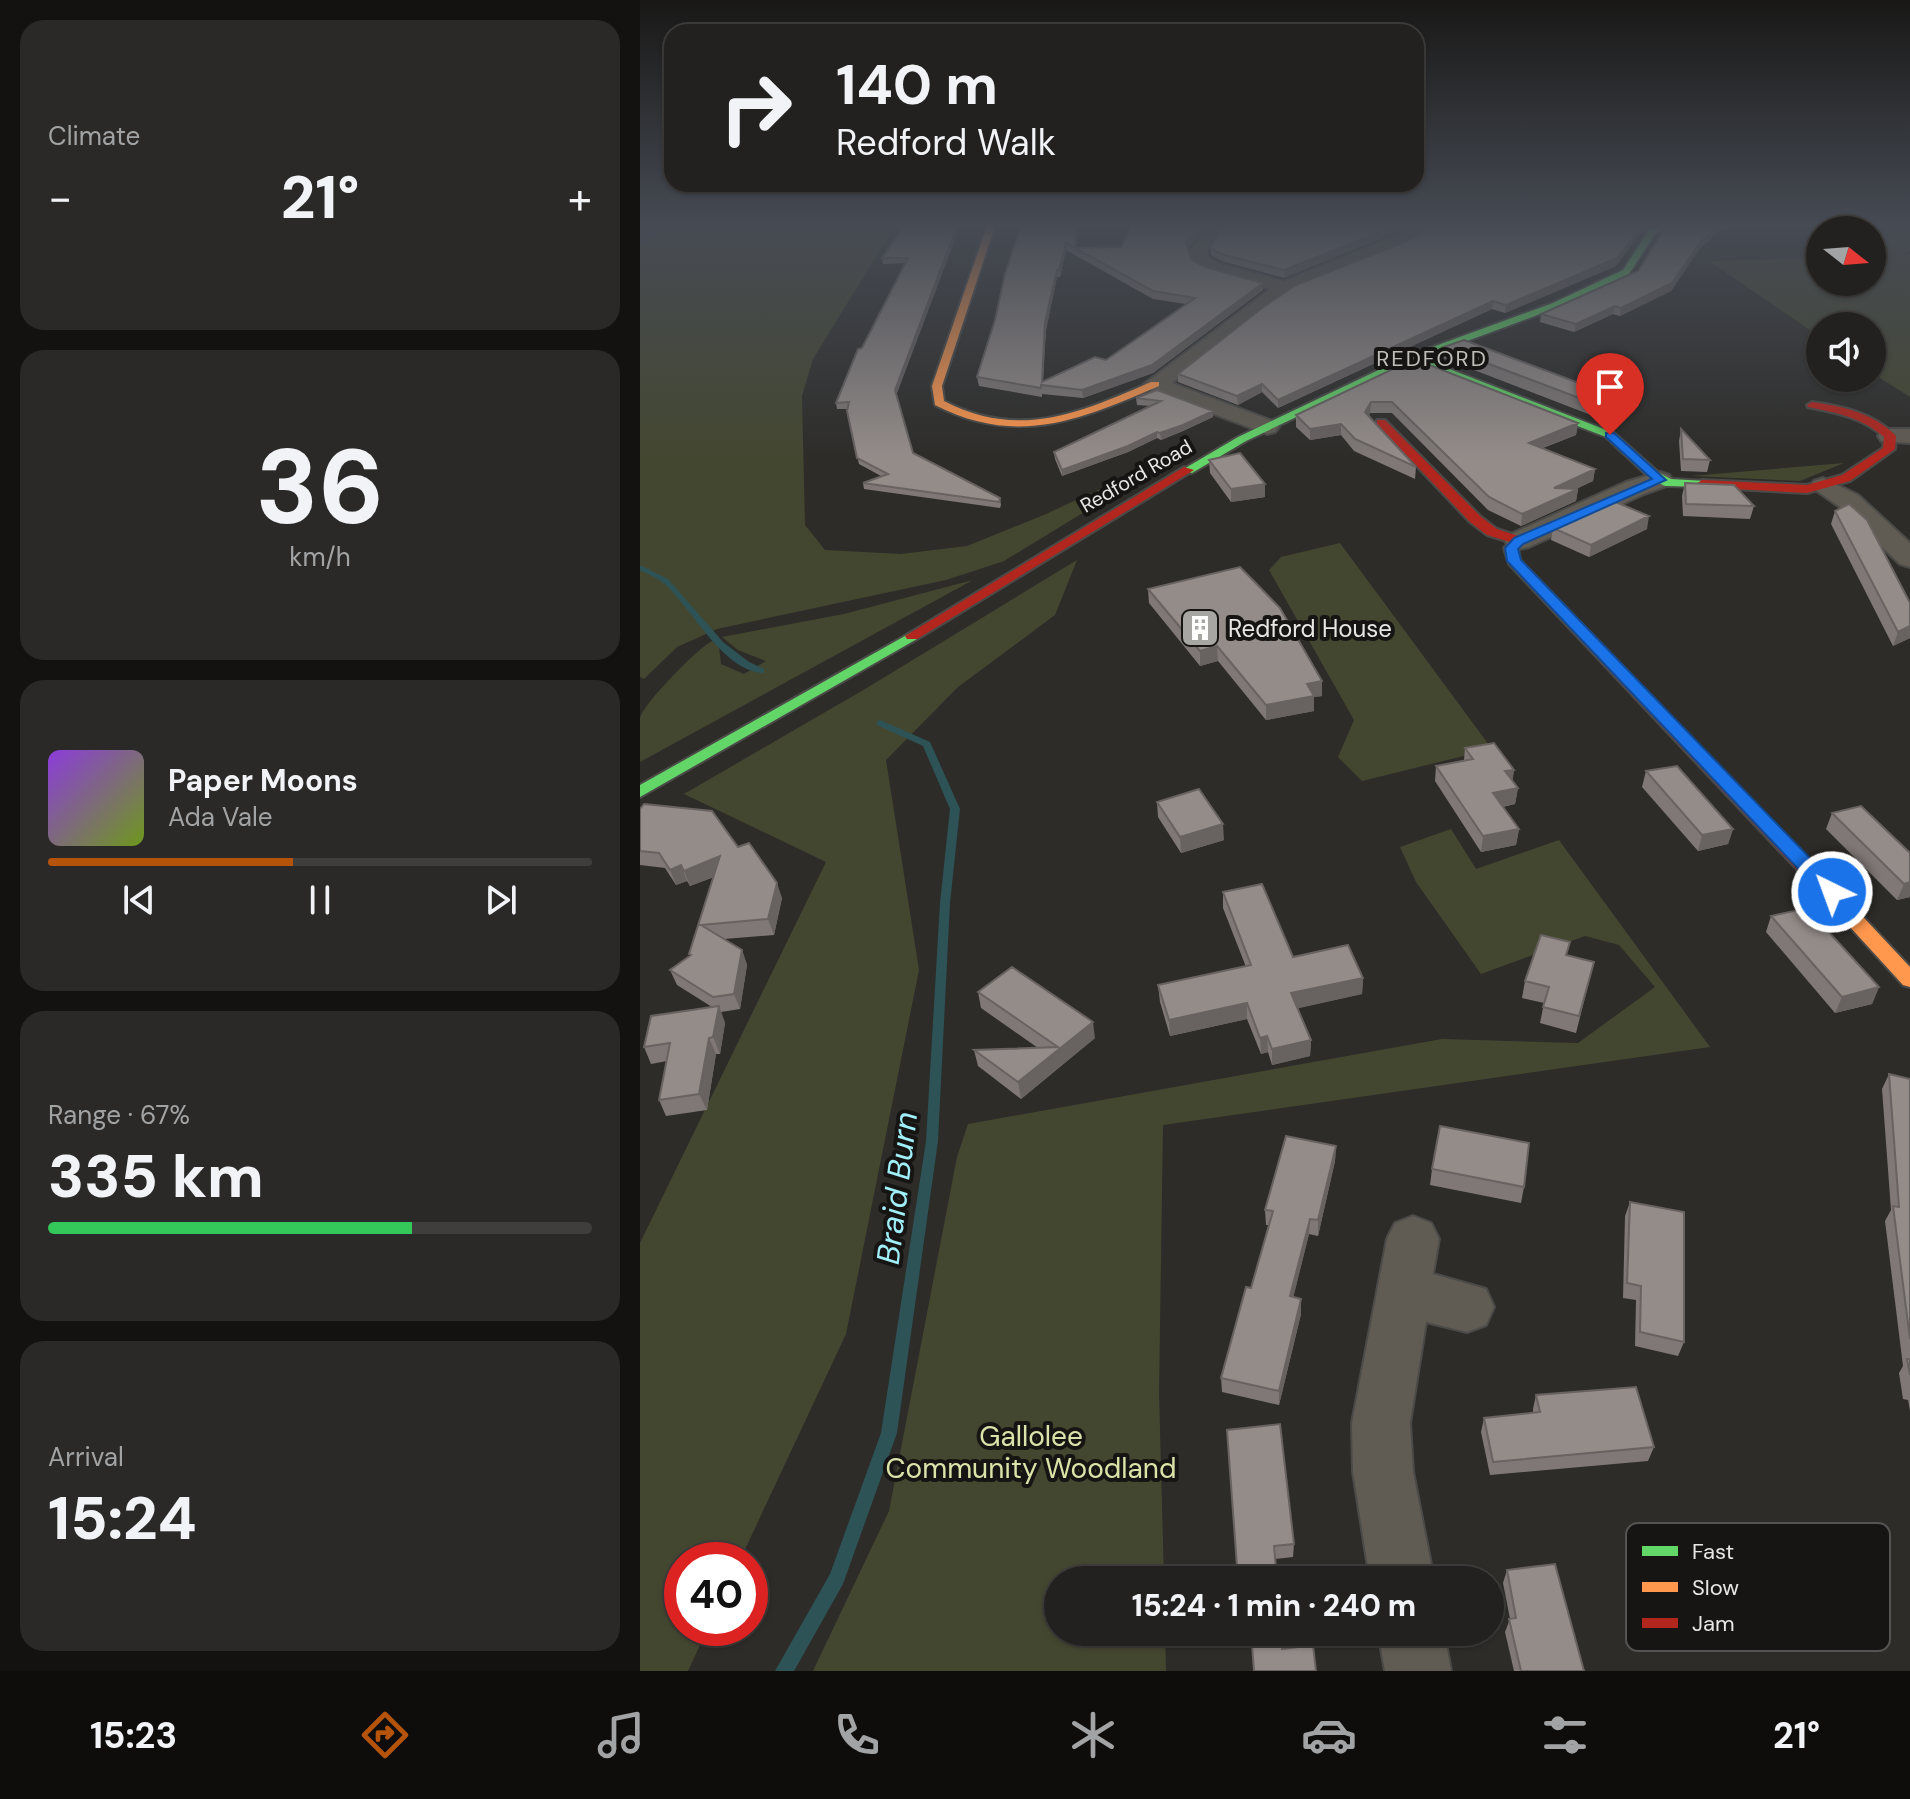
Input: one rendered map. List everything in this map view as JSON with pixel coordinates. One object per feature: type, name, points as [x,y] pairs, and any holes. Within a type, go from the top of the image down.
[{"type":"street","points":[[965,304],[937,386],[939,403],[946,410],[972,420],[1032,424],[1079,416],[1155,384],[1261,304]]},
{"type":"street","name":"Redford Road","points":[[640,792],[868,663],[1106,517],[1267,427],[1412,358],[1556,304]]},
{"type":"street","points":[[1412,358],[1610,435],[1660,480],[1681,485],[1789,490],[1823,486],[1846,478],[1882,455],[1900,436],[1864,417],[1812,405]]},
{"type":"street","points":[[1155,384],[1267,427]]},
{"type":"street","points":[[1382,422],[1475,519],[1492,532],[1519,541]]},
{"type":"street","points":[[1660,480],[1519,541],[1511,548],[1514,561],[1653,710],[1812,870],[1910,980]]},
{"type":"street","points":[[1823,486],[1849,501],[1910,558]]},
{"type":"street","points":[[1400,1566],[1383,1472],[1381,1423],[1408,1266],[1467,1307]]},
{"type":"street","points":[[1414,1646],[1418,1671]]},
{"type":"green space","points":[[640,304],[847,304],[813,359],[802,396],[805,525],[825,550],[901,554],[967,546],[1145,468],[1158,467],[1004,561],[946,580],[717,629],[677,647],[644,679],[640,677]]},
{"type":"green space","points":[[1772,304],[1910,304],[1910,397],[1886,382],[1886,312],[1806,312],[1806,327]]},
{"type":"green space","points":[[1844,463],[1800,481],[1691,476]]},
{"type":"green space","points":[[1340,543],[1492,749],[1362,781],[1338,757],[1354,720],[1269,570],[1281,557]]},
{"type":"green space","points":[[1077,560],[1055,615],[958,687],[886,760],[919,970],[846,1334],[748,1542],[664,1542],[664,1646],[700,1646],[688,1671],[640,1671],[640,1243],[826,862],[684,794]]},
{"type":"green space","points":[[973,580],[640,762],[640,718],[644,710],[672,677],[712,641],[719,647],[721,664],[744,674],[766,661],[738,650],[722,637],[844,614]]},
{"type":"green space","name":"Gallolee Community Woodland","points":[[1451,829],[1476,869],[1559,840],[1710,1047],[1163,1125],[1159,1393],[1164,1566],[1044,1566],[1044,1646],[1165,1646],[1166,1671],[813,1671],[889,1511],[957,1157],[968,1124],[1442,1039],[1578,1043],[1655,987],[1619,945],[1585,936],[1481,974],[1416,882],[1400,847]]},
{"type":"building","points":[[884,304],[928,304],[895,390],[913,453],[1000,498],[999,502],[863,483],[888,474],[857,458],[847,411],[849,402],[836,403],[858,349],[862,348]]},
{"type":"building","points":[[998,304],[1049,304],[1045,322],[1042,382],[1095,357],[1106,360],[1186,304],[1235,304],[1152,365],[1082,390],[1041,385],[1041,388],[977,377]]},
{"type":"building","points":[[1268,304],[1487,304],[1278,400],[1262,384],[1237,396],[1178,374]]},
{"type":"building","points":[[1564,304],[1629,304],[1621,308],[1615,306],[1576,324],[1541,314]]},
{"type":"building","points":[[1464,340],[1630,402],[1611,410],[1444,347]]},
{"type":"building","points":[[1414,359],[1578,423],[1529,443],[1595,469],[1554,488],[1578,489],[1522,514],[1489,497],[1392,402],[1371,402],[1365,412],[1416,467],[1355,439],[1341,424],[1310,429],[1296,415]]},
{"type":"building","points":[[1157,390],[1213,411],[1062,470],[1054,452],[1161,401],[1136,398]]},
{"type":"building","points":[[1681,429],[1710,460],[1683,459]]},
{"type":"building","points":[[1240,453],[1265,484],[1231,489],[1209,460]]},
{"type":"building","points":[[1685,483],[1734,485],[1754,506],[1686,504]]},
{"type":"building","points":[[1613,501],[1649,516],[1591,545],[1553,528]]},
{"type":"building","points":[[1849,504],[1867,520],[1910,603],[1910,626],[1898,632],[1835,511]]},
{"type":"building","points":[[1240,567],[1280,608],[1322,681],[1307,684],[1314,696],[1266,705],[1217,646],[1200,651],[1148,589]]},
{"type":"building","points":[[1494,743],[1514,770],[1505,771],[1518,788],[1493,793],[1519,829],[1483,836],[1436,766],[1473,759],[1465,748]]},
{"type":"building","points":[[1677,766],[1733,829],[1702,835],[1646,771]]},
{"type":"building","points":[[1199,789],[1223,824],[1180,837],[1157,802]]},
{"type":"building","points":[[644,804],[712,811],[738,847],[749,843],[777,883],[768,919],[701,925],[742,950],[734,994],[713,997],[670,970],[691,955],[720,856],[684,871],[681,865],[670,870],[659,853],[640,851],[640,809]]},
{"type":"building","points":[[1861,806],[1910,853],[1910,882],[1904,884],[1832,813]]},
{"type":"building","points":[[1262,884],[1293,957],[1348,945],[1363,978],[1291,993],[1311,1040],[1272,1049],[1267,1036],[1260,1038],[1247,1003],[1169,1020],[1158,985],[1251,965],[1223,892]]},
{"type":"building","points":[[1807,908],[1879,987],[1842,997],[1771,916]]},
{"type":"building","points":[[1541,935],[1570,942],[1566,955],[1594,962],[1579,1016],[1543,1007],[1549,987],[1525,981]]},
{"type":"building","points":[[1012,967],[1093,1022],[1018,1082],[974,1050],[1058,1047],[978,992]]},
{"type":"building","points":[[719,1006],[713,1037],[709,1038],[699,1094],[659,1100],[670,1043],[644,1047],[651,1016]]},
{"type":"building","points":[[1889,1074],[1910,1079],[1910,1339],[1893,1206],[1899,1207]]},
{"type":"building","points":[[1440,1126],[1529,1143],[1524,1187],[1432,1169]]},
{"type":"building","points":[[1286,1136],[1336,1146],[1318,1220],[1310,1219],[1290,1296],[1301,1299],[1279,1391],[1221,1378],[1246,1287],[1251,1288],[1273,1211],[1265,1210]]},
{"type":"building","points":[[1630,1202],[1684,1212],[1684,1342],[1640,1332],[1641,1286],[1627,1283]]},
{"type":"building","points":[[1636,1387],[1654,1447],[1493,1462],[1484,1418],[1540,1412],[1536,1395]]},
{"type":"building","points":[[1280,1424],[1294,1544],[1274,1546],[1276,1566],[1237,1566],[1227,1430]]},
{"type":"building","points":[[1555,1564],[1584,1671],[1521,1671],[1509,1619],[1516,1618],[1507,1570]]},
{"type":"building","points":[[1252,1646],[1282,1646],[1282,1649],[1313,1646],[1316,1671],[1254,1671]]},
{"type":"waterway","points":[[640,567],[668,583],[732,655],[761,671]]},
{"type":"waterway","name":"Braid Burn","points":[[784,1671],[837,1578],[889,1433],[932,1141],[945,903],[955,809],[927,744],[880,723]]},
{"type":"traffic: fast","points":[[1188,470],[1242,439],[1412,358],[1558,304]]},
{"type":"traffic: fast","points":[[1412,358],[1610,435],[1655,476],[1669,483],[1702,484]]},
{"type":"traffic: fast","points":[[640,792],[912,636]]},
{"type":"traffic: slow","points":[[965,304],[937,386],[939,403],[965,416],[992,423],[1019,425],[1047,422],[1102,406],[1155,384]]},
{"type":"traffic: slow","points":[[1815,877],[1910,980]]},
{"type":"traffic: jam","points":[[1702,484],[1807,489],[1846,478],[1889,449],[1890,436],[1873,423],[1844,411],[1812,405]]},
{"type":"traffic: jam","points":[[1381,422],[1475,519],[1492,532],[1519,541],[1511,548],[1514,561],[1815,877]]},
{"type":"traffic: jam","points":[[912,636],[1188,470]]},
{"type":"place","name":"Redford House","points":[[1200,628]]},
{"type":"district","name":"REDFORD","points":[[1432,358]]},
{"type":"route","points":[[1610,435],[1660,480],[1635,488],[1519,541],[1511,548],[1514,561],[1653,710],[1832,892]]}]
